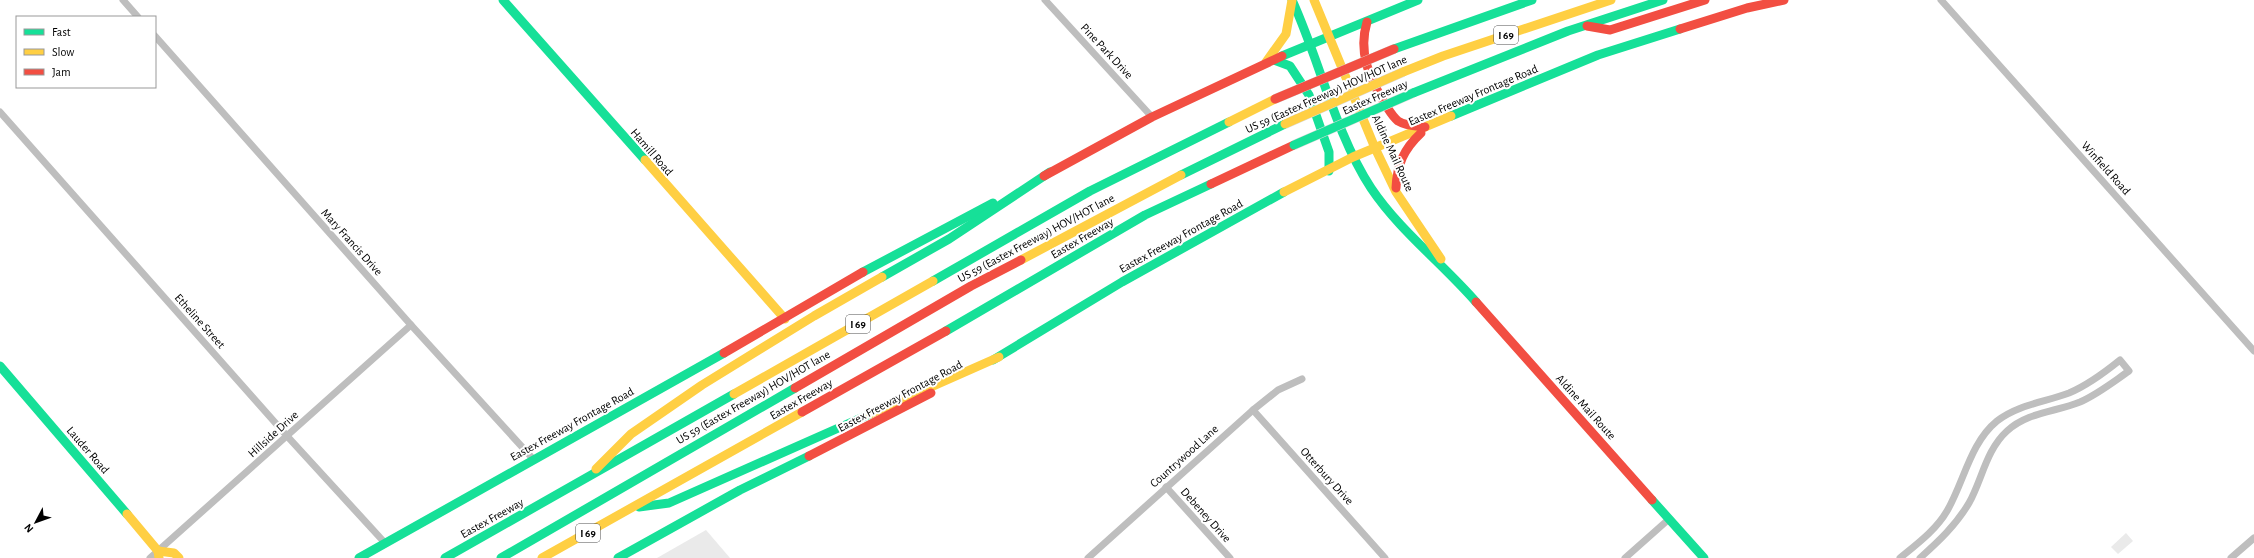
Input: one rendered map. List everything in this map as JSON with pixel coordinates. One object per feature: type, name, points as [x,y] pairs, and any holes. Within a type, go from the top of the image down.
[{"type":"main road","name":"Hamill Road","points":[[502,0],[784,320]]},
{"type":"main road","name":"Aldine Mail Route","points":[[1292,0],[1312,42],[1353,157],[1374,190],[1414,239],[1450,272],[1704,558]]},
{"type":"main road","points":[[1263,65],[1281,45],[1288,34],[1292,0]]},
{"type":"main road","name":"Aldine Mail Route","points":[[1314,0],[1330,35],[1375,148],[1396,192],[1450,272]]},
{"type":"main road","name":"Eastex Freeway Frontage Road","points":[[359,558],[784,320],[841,284],[1152,117],[1312,42],[1367,22],[1418,0]]},
{"type":"main road","name":"Eastex Freeway","points":[[445,558],[585,480],[1090,191],[1275,99],[1394,49],[1532,0]]},
{"type":"main road","name":"US 59 (Eastex Freeway) HOV/HOT lane","points":[[501,558],[971,286],[1183,174],[1285,124],[1403,72],[1443,56],[1611,0]]},
{"type":"main road","name":"Eastex Freeway","points":[[542,558],[937,336],[1145,215],[1294,145],[1413,93],[1480,68],[1583,26],[1663,0]]},
{"type":"main road","points":[[1583,26],[1610,30],[1705,0]]},
{"type":"main road","name":"Eastex Freeway Frontage Road","points":[[618,558],[740,490],[839,442],[999,357],[1122,282],[1271,200],[1329,171],[1353,157],[1427,128],[1598,55],[1747,8],[1784,0]]},
{"type":"main road","points":[[1367,22],[1362,42],[1366,66],[1380,97],[1395,119],[1406,125],[1427,128]]},
{"type":"main road","points":[[1274,60],[1290,66],[1308,95],[1329,152],[1329,171]]},
{"type":"main road","points":[[1396,192],[1398,163],[1406,147],[1427,128]]},
{"type":"main road","points":[[585,480],[631,434],[702,385],[820,312],[949,238],[1050,172]]},
{"type":"main road","points":[[634,507],[669,504],[999,357]]},
{"type":"main road","name":"Lauder Road","points":[[0,366],[159,554]]},
{"type":"main road","points":[[159,554],[174,553],[178,558]]},
{"type":"street","points":[[123,0],[137,16]]},
{"type":"street","name":"Pine Park Drive","points":[[1045,0],[1152,117]]},
{"type":"street","name":"Winfield Road","points":[[1941,0],[2254,351]]},
{"type":"street","name":"Mary Francis Drive","points":[[156,37],[411,325],[534,460]]},
{"type":"street","name":"Etheline Street","points":[[0,112],[287,436],[385,543]]},
{"type":"street","name":"Hillside Drive","points":[[150,558],[159,554],[287,436],[411,325]]},
{"type":"street","points":[[1900,558],[1934,528],[1946,512],[1978,443],[1997,421],[2018,409],[2068,393],[2085,385],[2120,360],[2129,371],[2100,392],[2087,399],[2019,422],[2006,431],[1990,454],[1969,502],[1958,521],[1920,558]]},
{"type":"street","name":"Countrywood Lane","points":[[1088,558],[1166,486],[1253,410],[1278,390],[1302,379]]},
{"type":"street","name":"Otterbury Drive","points":[[1253,410],[1385,558]]},
{"type":"street","points":[[1997,421],[2006,431]]},
{"type":"street","name":"Debeney Drive","points":[[1166,486],[1230,558]]},
{"type":"street","points":[[1625,558],[1669,518]]},
{"type":"street","points":[[1934,528],[1943,537]]},
{"type":"street","points":[[2231,558],[2254,538]]},
{"type":"shaded area","points":[[706,530],[730,558],[657,558]]},
{"type":"shaded area","points":[[2126,533],[2133,541],[2118,554],[2111,547]]},
{"type":"traffic: fast","points":[[503,0],[645,160]]},
{"type":"traffic: fast","points":[[1292,0],[1348,145],[1371,188],[1394,218],[1476,302]]},
{"type":"traffic: fast","points":[[1282,56],[1418,0]]},
{"type":"traffic: fast","points":[[1394,49],[1532,0]]},
{"type":"traffic: fast","points":[[1413,93],[1568,31],[1663,0]]},
{"type":"traffic: fast","points":[[1451,116],[1598,55],[1680,29]]},
{"type":"traffic: fast","points":[[1274,60],[1290,66],[1309,95],[1329,152],[1329,171]]},
{"type":"traffic: fast","points":[[1294,145],[1413,93]]},
{"type":"traffic: fast","points":[[933,281],[1090,191],[1229,122]]},
{"type":"traffic: fast","points":[[1181,175],[1285,124]]},
{"type":"traffic: fast","points":[[882,277],[949,239],[1050,172]]},
{"type":"traffic: fast","points":[[946,331],[1145,215],[1211,184]]},
{"type":"traffic: fast","points":[[993,360],[1122,282],[1284,192]]},
{"type":"traffic: fast","points":[[863,272],[993,203]]},
{"type":"traffic: fast","points":[[359,558],[724,353]]},
{"type":"traffic: fast","points":[[0,366],[127,514]]},
{"type":"traffic: fast","points":[[501,558],[795,388]]},
{"type":"traffic: fast","points":[[445,558],[734,394]]},
{"type":"traffic: fast","points":[[639,507],[669,503],[870,414]]},
{"type":"traffic: fast","points":[[618,558],[740,490],[809,456]]},
{"type":"traffic: fast","points":[[1652,500],[1704,558]]},
{"type":"traffic: slow","points":[[1266,62],[1286,34],[1292,0]]},
{"type":"traffic: slow","points":[[1314,0],[1375,148],[1396,192],[1441,259]]},
{"type":"traffic: slow","points":[[1403,72],[1443,56],[1611,0]]},
{"type":"traffic: slow","points":[[1285,124],[1403,72]]},
{"type":"traffic: slow","points":[[1229,122],[1275,99]]},
{"type":"traffic: slow","points":[[1284,192],[1353,157],[1451,116]]},
{"type":"traffic: slow","points":[[645,160],[785,319]]},
{"type":"traffic: slow","points":[[1021,260],[1181,175]]},
{"type":"traffic: slow","points":[[596,469],[631,434],[702,385],[814,316],[882,277]]},
{"type":"traffic: slow","points":[[734,394],[933,281]]},
{"type":"traffic: slow","points":[[870,414],[999,357]]},
{"type":"traffic: slow","points":[[542,558],[802,412]]},
{"type":"traffic: slow","points":[[127,514],[158,551],[159,558]]},
{"type":"traffic: slow","points":[[158,551],[174,553],[179,558]]},
{"type":"traffic: jam","points":[[1587,26],[1610,30],[1705,0]]},
{"type":"traffic: jam","points":[[1680,29],[1747,8],[1784,0]]},
{"type":"traffic: jam","points":[[1367,22],[1364,44],[1365,54],[1370,75],[1379,94],[1398,121],[1408,125],[1425,127]]},
{"type":"traffic: jam","points":[[1275,99],[1394,49]]},
{"type":"traffic: jam","points":[[1044,176],[1152,117],[1282,56]]},
{"type":"traffic: jam","points":[[1396,188],[1402,158],[1410,145],[1421,133]]},
{"type":"traffic: jam","points":[[1211,184],[1294,145]]},
{"type":"traffic: jam","points":[[795,388],[971,286],[1021,260]]},
{"type":"traffic: jam","points":[[724,353],[863,272]]},
{"type":"traffic: jam","points":[[1476,302],[1652,500]]},
{"type":"traffic: jam","points":[[802,412],[946,331]]},
{"type":"traffic: jam","points":[[809,456],[931,393]]}]
